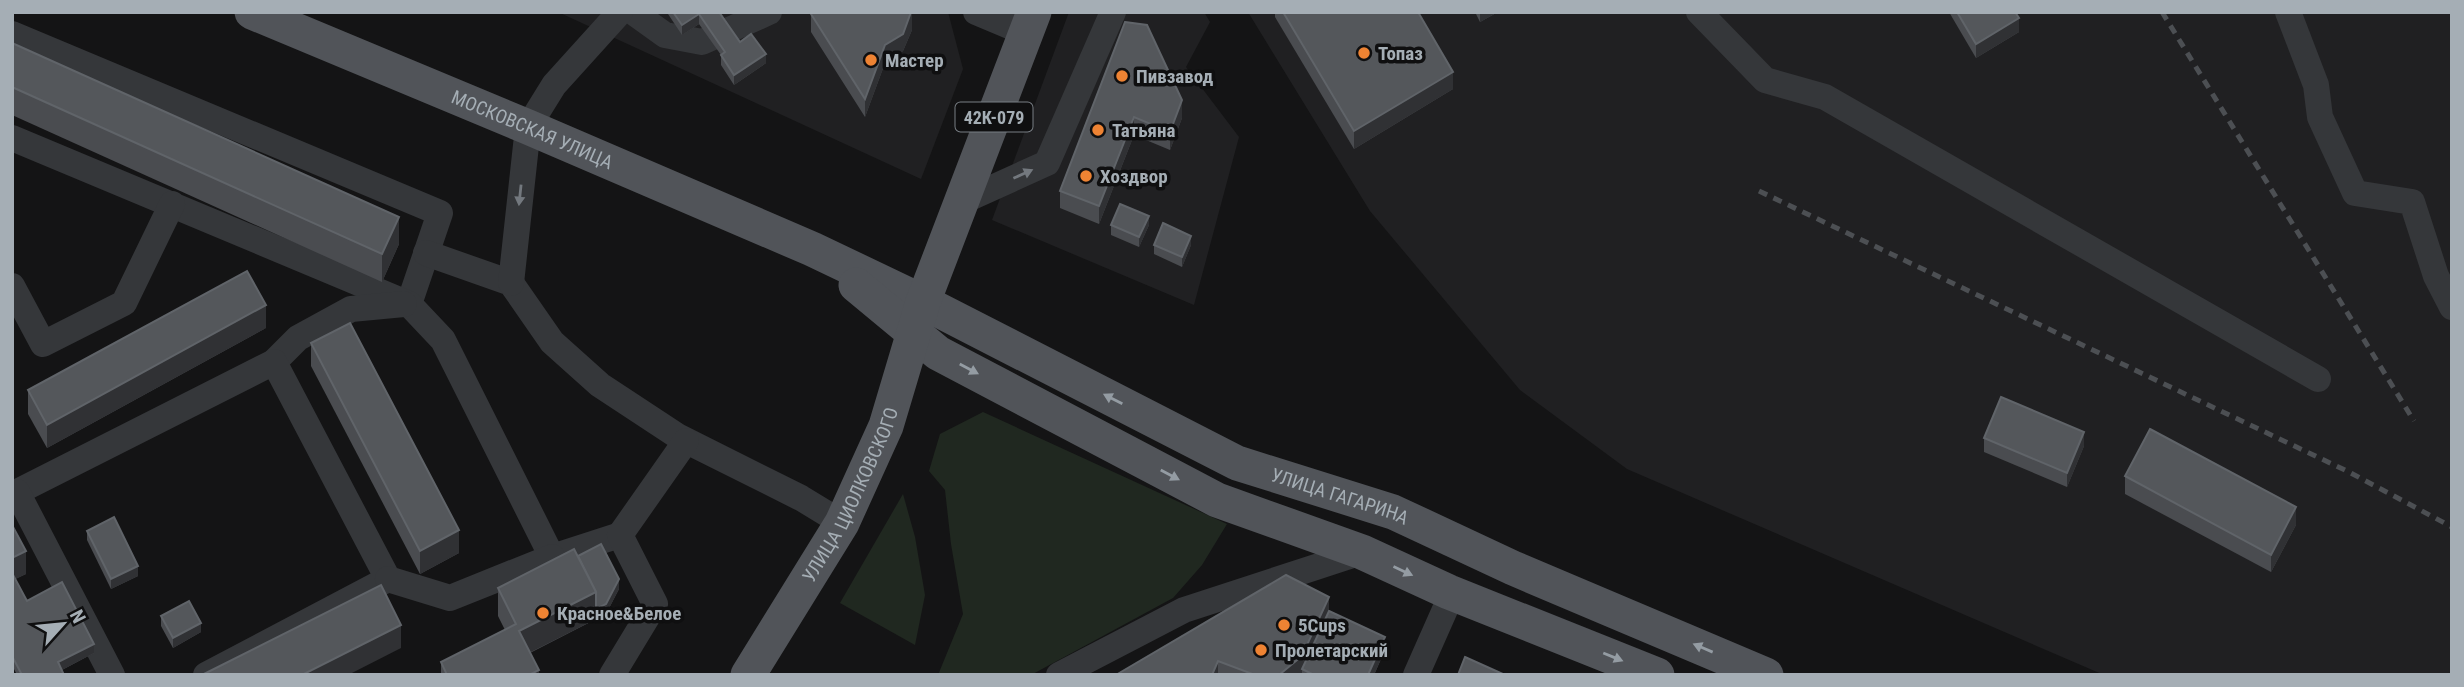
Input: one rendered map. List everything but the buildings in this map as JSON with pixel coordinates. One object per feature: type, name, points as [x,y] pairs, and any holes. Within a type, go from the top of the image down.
[{"type":"main road","name":"МОСКОВСКАЯ УЛИЦА","points":[[252,12],[813,249],[918,316]]},
{"type":"main road","name":"42К-079","points":[[918,316],[1030,23]]},
{"type":"main road","name":"УЛИЦА ЦИОЛКОВСКОГО","points":[[748,675],[842,523],[886,426],[918,316]]},
{"type":"main road","points":[[918,316],[938,353],[1217,500],[1362,552],[1449,592],[1657,675]]},
{"type":"main road","name":"УЛИЦА ГАГАРИНА","points":[[918,316],[1237,463],[1392,512],[1513,568],[1766,675]]},
{"type":"street","points":[[511,283],[528,127],[554,85],[620,12]]},
{"type":"street","points":[[633,12],[665,35],[702,42],[769,12]]},
{"type":"street","points":[[976,12],[1030,23]]},
{"type":"street","points":[[961,202],[1047,163],[1113,12]]},
{"type":"street","points":[[1699,12],[1765,80],[1825,97],[2318,379]]},
{"type":"street","points":[[2288,12],[2316,85],[2320,117],[2355,193],[2412,202],[2436,276],[2452,307]]},
{"type":"street","points":[[12,34],[440,213],[409,304]]},
{"type":"street","points":[[12,138],[409,304],[443,340],[552,557]]},
{"type":"street","points":[[12,286],[43,344],[124,303],[172,204]]},
{"type":"street","points":[[426,253],[511,283],[552,342],[600,385],[686,441],[801,498],[842,523]]},
{"type":"street","points":[[112,675],[15,494],[274,362],[298,338],[351,309],[409,304]]},
{"type":"street","points":[[274,362],[388,579]]},
{"type":"street","points":[[206,675],[388,579],[450,598],[552,557],[620,535],[686,441]]},
{"type":"street","points":[[612,675],[655,604],[620,535]]},
{"type":"street","points":[[1059,675],[1184,610],[1362,552]]},
{"type":"street","points":[[1416,675],[1447,605],[1449,592]]},
{"type":"shaded area","points":[[558,12],[948,12],[963,69],[921,179]]},
{"type":"shaded area","points":[[1069,12],[1204,12],[1210,22],[1186,67],[1239,137],[1194,305],[992,220]]},
{"type":"shaded area","points":[[1248,12],[2452,12],[2452,675],[2104,675],[1627,469],[1520,390],[1370,211]]},
{"type":"shaded area","points":[[983,412],[1227,524],[1202,565],[1173,598],[1031,675],[938,675],[963,614],[945,490],[929,471],[940,434]]},
{"type":"shaded area","points":[[903,494],[915,537],[925,595],[915,645],[840,603]]},
{"type":"railway","points":[[2162,12],[2414,421]]},
{"type":"railway","points":[[1759,191],[2349,472],[2452,527]]},
{"type":"place","name":"Топаз","points":[[1364,53]]},
{"type":"place","name":"Мастер","points":[[871,60]]},
{"type":"place","name":"Пивзавод","points":[[1122,76]]},
{"type":"place","name":"Татьяна","points":[[1098,130]]},
{"type":"place","name":"Хоздвор","points":[[1086,176]]},
{"type":"place","name":"Красное&Белое","points":[[543,613]]},
{"type":"place","name":"5Cups","points":[[1284,625]]},
{"type":"place","name":"Пролетарский","points":[[1261,650]]}]
